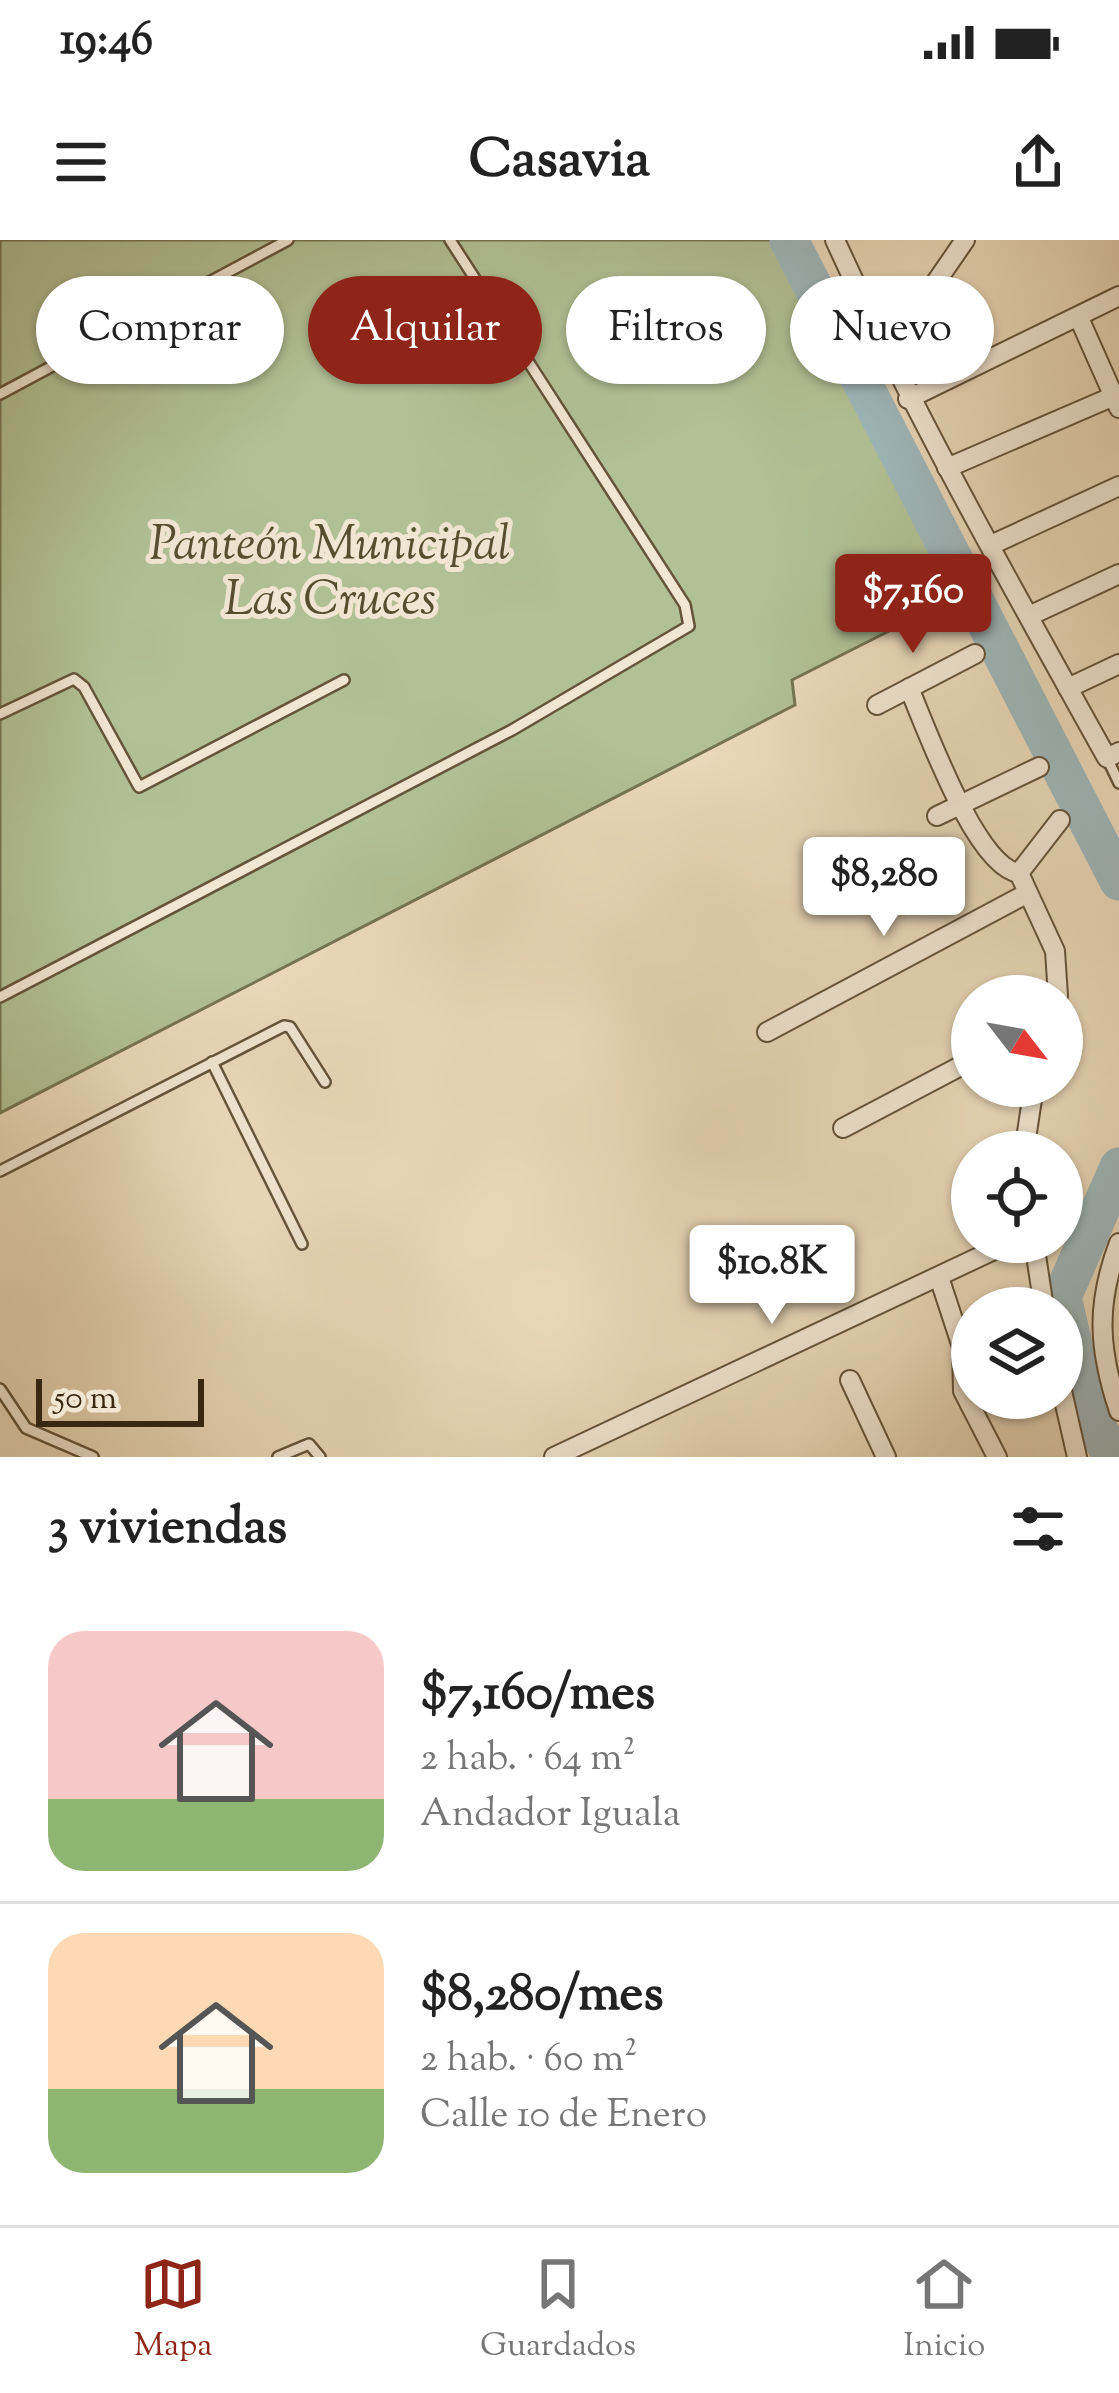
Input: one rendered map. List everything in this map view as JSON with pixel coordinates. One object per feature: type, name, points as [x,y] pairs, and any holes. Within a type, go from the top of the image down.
[{"type":"street","points":[[835,240],[852,276]]},
{"type":"street","points":[[940,276],[965,240]]},
{"type":"street","points":[[908,399],[1119,296]]},
{"type":"street","points":[[947,468],[1116,401],[1078,318]]},
{"type":"street","points":[[901,384],[1068,688],[1113,755]]},
{"type":"street","points":[[991,545],[1119,486]]},
{"type":"street","points":[[1029,616],[1119,574]]},
{"type":"street","points":[[877,705],[975,654]]},
{"type":"street","points":[[1068,688],[1119,664]]},
{"type":"street","points":[[909,688],[960,805],[997,862],[1019,873],[1055,951],[1057,975]]},
{"type":"street","points":[[937,816],[1039,766]]},
{"type":"street","points":[[1019,873],[1060,820]]},
{"type":"street","points":[[767,1032],[1026,894]]},
{"type":"street","points":[[844,1128],[951,1071]]},
{"type":"street","points":[[1119,1243],[1103,1286],[1099,1317],[1119,1411]]},
{"type":"street","points":[[554,1457],[968,1263]]},
{"type":"street","points":[[940,1277],[962,1348],[963,1391],[997,1457]]},
{"type":"street","points":[[850,1380],[886,1457]]},
{"type":"street","points":[[1069,1419],[1078,1457]]},
{"type":"lane","points":[[0,394],[288,240]]},
{"type":"lane","points":[[0,997],[512,730],[689,626],[685,605],[449,240]]},
{"type":"lane","points":[[0,714],[74,679],[85,687],[140,787],[344,680]]},
{"type":"lane","points":[[1113,755],[1119,783]]},
{"type":"lane","points":[[0,1171],[290,1027],[325,1082]]},
{"type":"lane","points":[[212,1062],[302,1244]]},
{"type":"lane","points":[[0,1389],[26,1428],[93,1457]]},
{"type":"lane","points":[[278,1457],[309,1444],[320,1457]]},
{"type":"green space","name":"Panteón Municipal Las Cruces","points":[[0,240],[780,240],[799,276],[790,276],[790,384],[855,384],[964,593],[792,680],[795,705],[0,1113]]},
{"type":"waterway","points":[[789,240],[1119,881]]},
{"type":"waterway","points":[[1112,1457],[1088,1409],[1062,1297],[1119,1167]]}]
